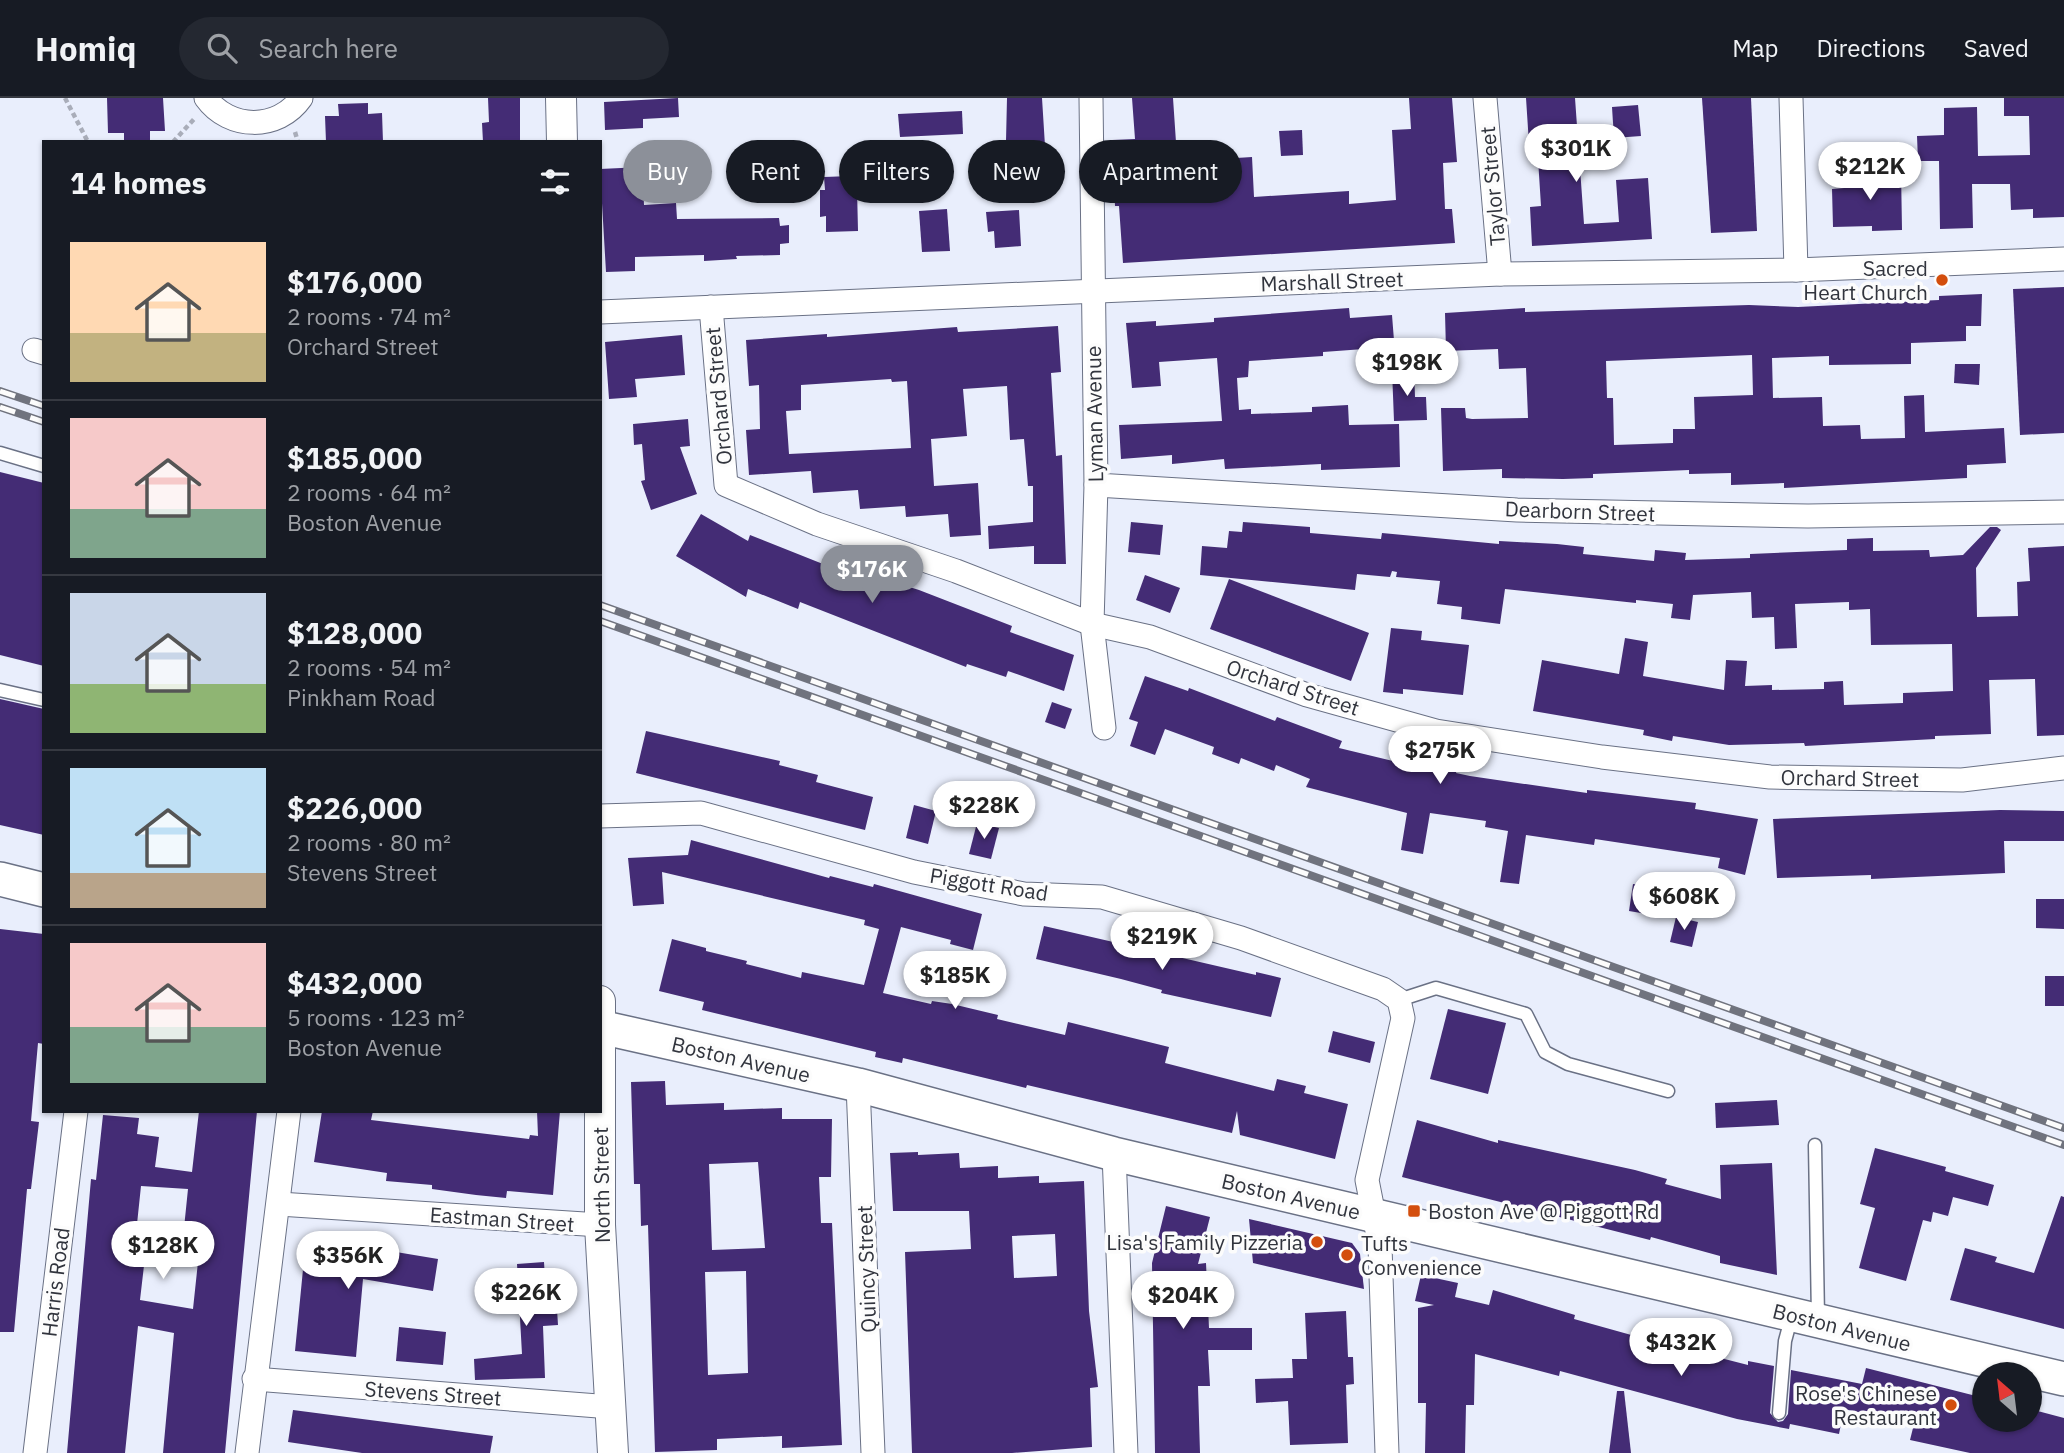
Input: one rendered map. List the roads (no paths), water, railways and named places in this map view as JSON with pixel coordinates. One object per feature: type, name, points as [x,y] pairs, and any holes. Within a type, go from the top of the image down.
[{"type":"main road","points":[[0,879],[42,890]]},
{"type":"main road","name":"Boston Avenue","points":[[602,1028],[858,1085],[1114,1154],[2064,1379]]},
{"type":"street","points":[[206,98],[221,114],[254,123],[270,122],[286,113],[301,98]]},
{"type":"street","points":[[561,98],[562,140]]},
{"type":"street","name":"Lyman Avenue","points":[[1091,98],[1091,290],[1096,485],[1091,624],[1104,728]]},
{"type":"street","name":"Taylor Street","points":[[1485,98],[1500,274]]},
{"type":"street","points":[[1791,98],[1796,270]]},
{"type":"street","name":"Marshall Street","points":[[602,312],[1500,274],[1796,270],[2064,259]]},
{"type":"street","name":"Orchard Street","points":[[711,307],[726,485],[817,524],[956,571],[1091,624],[1150,637],[1307,695],[1436,731],[1602,757],[1770,777],[1962,780],[2064,768]]},
{"type":"street","name":"Dearborn Street","points":[[1096,485],[1517,510],[1808,516],[2064,512]]},
{"type":"street","name":"Piggott Road","points":[[602,816],[701,813],[915,872],[1024,894],[1102,897],[1340,972],[1383,989],[1399,1000]]},
{"type":"street","points":[[1387,1453],[1380,1247],[1367,1180],[1404,1018],[1399,1000]]},
{"type":"street","name":"Quincy Street","points":[[858,1085],[873,1453]]},
{"type":"street","name":"Harris Road","points":[[35,1453],[76,1113]]},
{"type":"street","points":[[247,1453],[289,1113]]},
{"type":"street","name":"North Street","points":[[601,1113],[600,1225],[613,1453]]},
{"type":"street","points":[[1114,1154],[1126,1453]]},
{"type":"street","name":"Eastman Street","points":[[278,1204],[600,1225]]},
{"type":"street","name":"Stevens Street","points":[[254,1379],[611,1407]]},
{"type":"lane","points":[[0,453],[42,465]]},
{"type":"lane","points":[[0,690],[42,700]]},
{"type":"lane","points":[[1399,1000],[1436,988],[1526,1014],[1545,1052],[1568,1064],[1668,1091]]},
{"type":"lane","points":[[1779,1413],[1785,1341],[1805,1318],[1815,1144]]},
{"type":"railway","points":[[0,391],[42,405]]},
{"type":"railway","points":[[0,407],[42,421]]},
{"type":"railway","points":[[602,606],[2064,1128]]},
{"type":"railway","points":[[602,622],[2064,1145]]},
{"type":"place","name":"Sacred Heart Church","points":[[1942,280]]},
{"type":"place","name":"Boston Ave @ Piggott Rd","points":[[1414,1211]]},
{"type":"place","name":"Lisa's Family Pizzeria","points":[[1317,1242]]},
{"type":"place","name":"Tufts Convenience","points":[[1347,1255]]},
{"type":"place","name":"Rose's Chinese Restaurant","points":[[1951,1405]]}]
